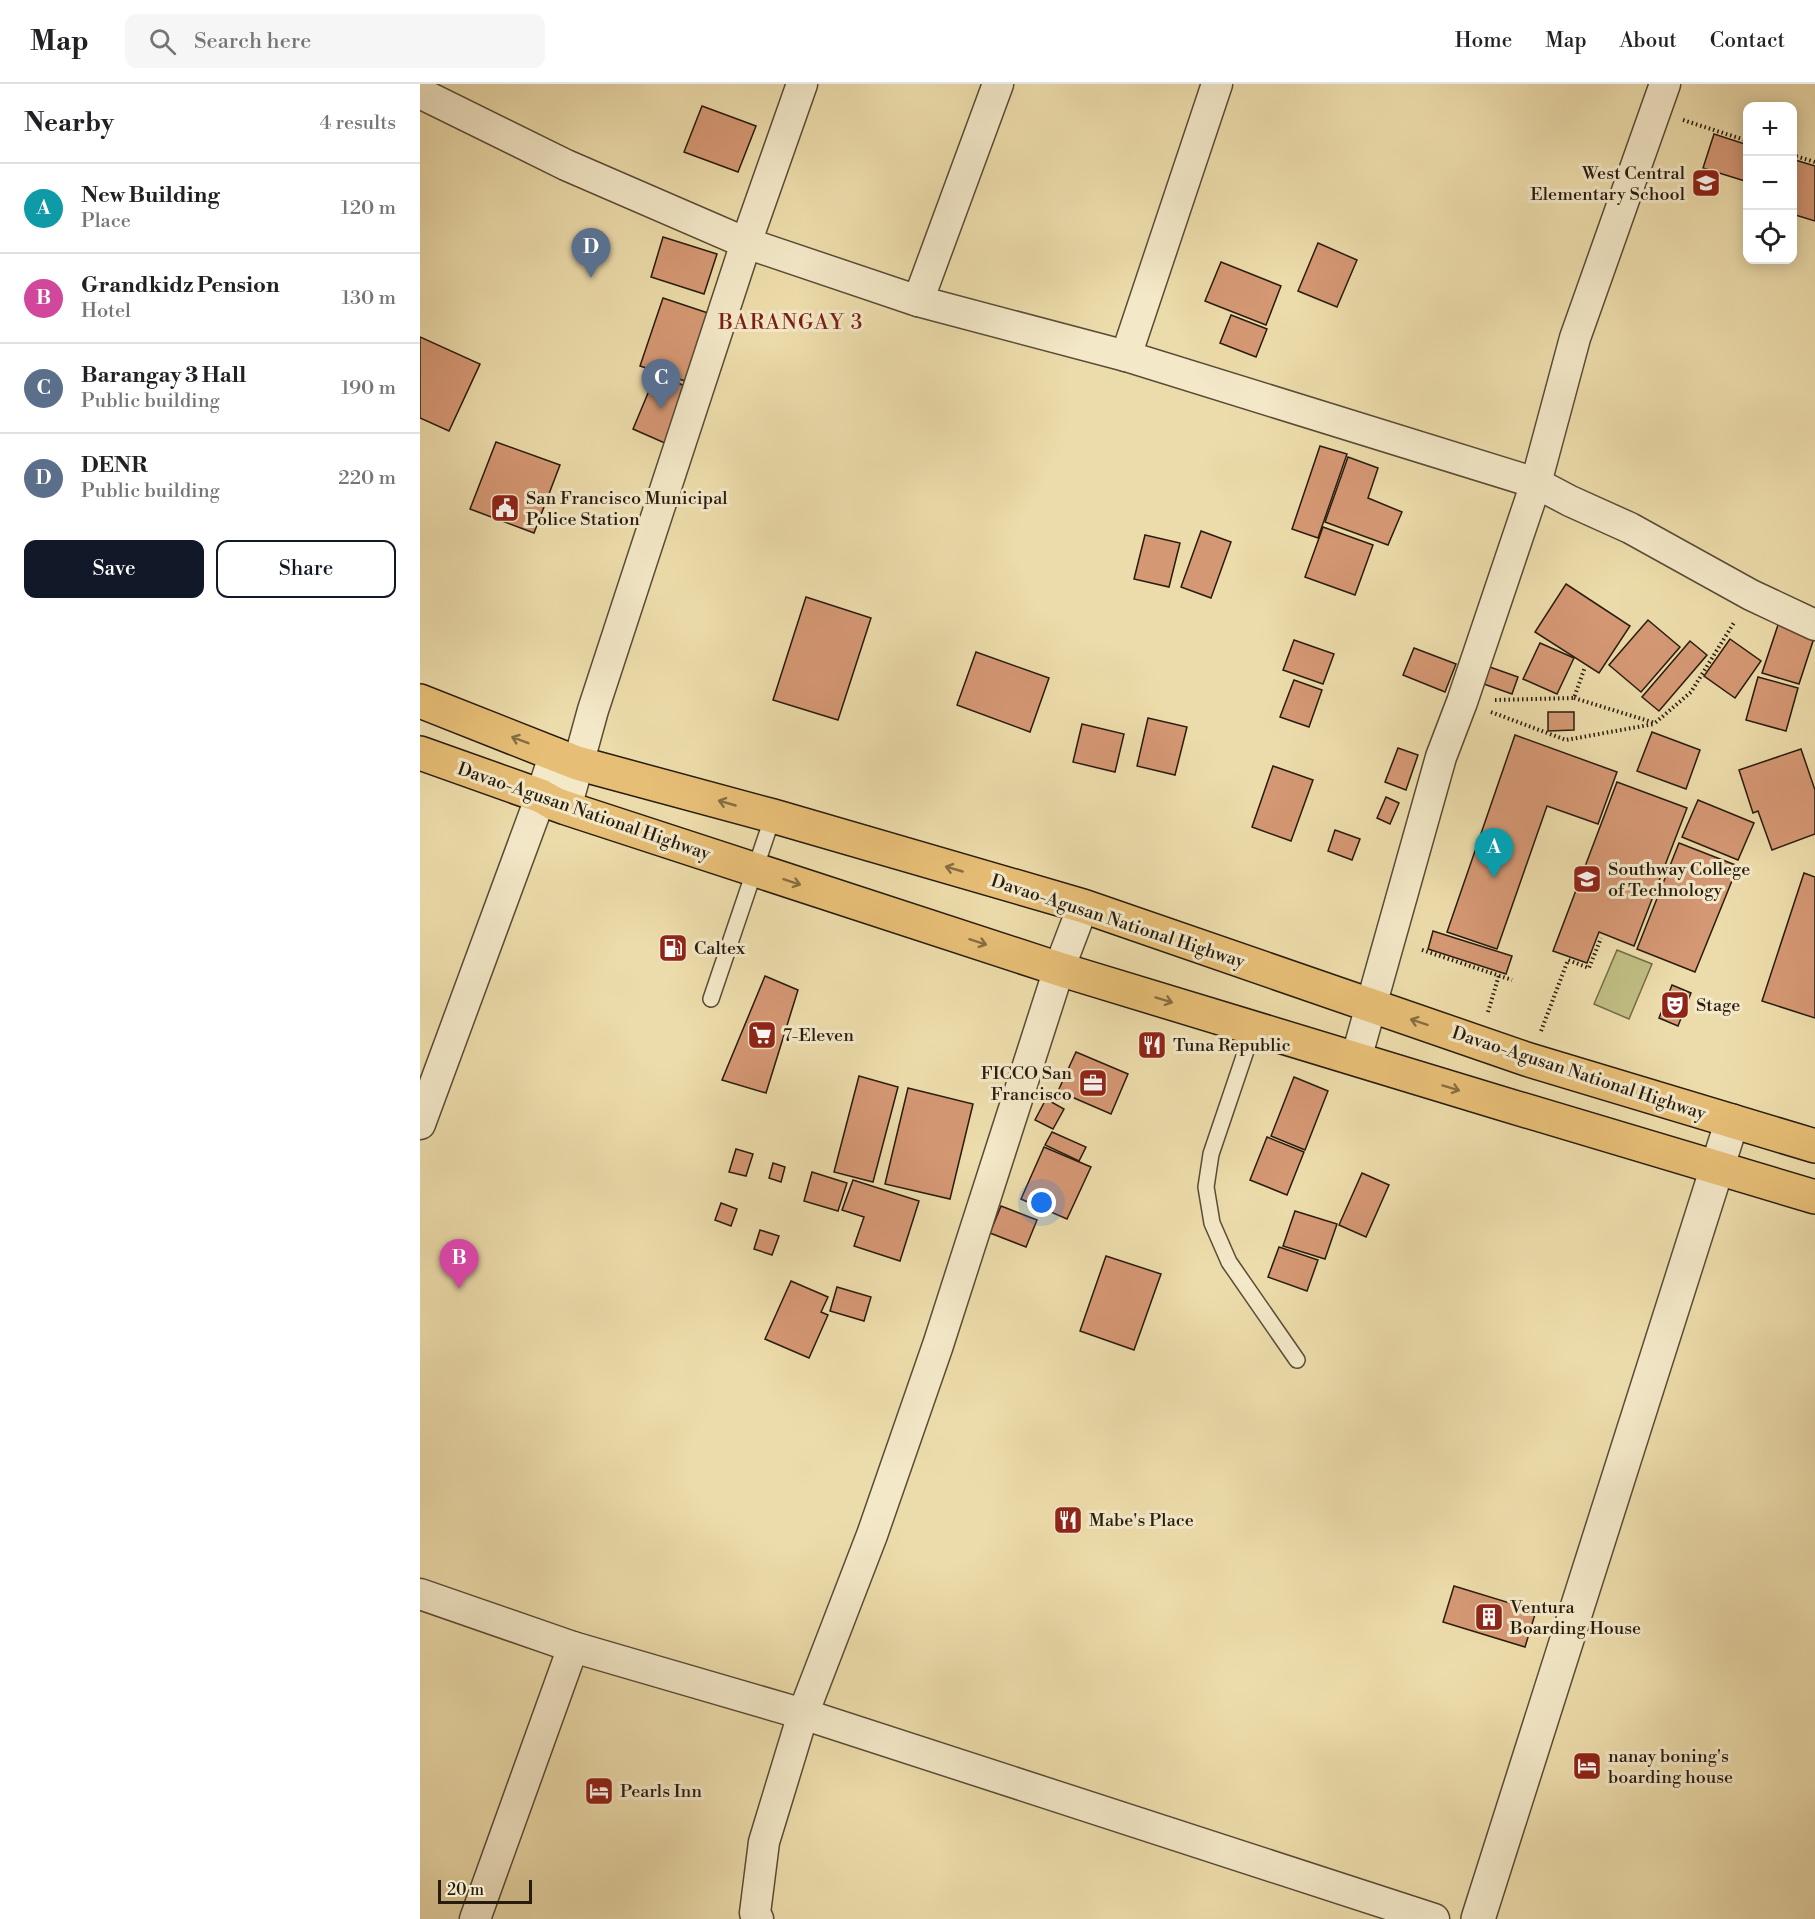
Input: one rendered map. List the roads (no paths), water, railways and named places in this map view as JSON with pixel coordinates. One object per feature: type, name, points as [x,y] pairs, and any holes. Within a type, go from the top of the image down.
[{"type":"highway","name":"Davao-Agusan National Highway","points":[[420,701],[566,758],[1083,906],[1530,1060],[1815,1146]]},
{"type":"highway","name":"Davao-Agusan National Highway","points":[[420,753],[553,802],[1059,969],[1815,1197]]},
{"type":"street","points":[[420,1124],[553,802],[566,758],[802,84]]},
{"type":"street","points":[[918,301],[998,84]]},
{"type":"street","points":[[1126,356],[1217,84]]},
{"type":"street","points":[[420,93],[566,165],[746,243],[918,301],[1126,356],[1536,483],[1630,528],[1751,595],[1815,625]]},
{"type":"street","points":[[1356,1059],[1440,757],[1462,702],[1536,483],[1575,338],[1661,97]]},
{"type":"street","points":[[758,1919],[755,1912],[764,1842],[803,1714],[872,1535],[938,1345],[1059,969],[1083,906]]},
{"type":"street","points":[[1478,1919],[1732,1121]]},
{"type":"street","points":[[420,1594],[573,1647],[803,1714],[1434,1919]]},
{"type":"street","points":[[475,1919],[573,1647]]},
{"type":"lane","points":[[711,999],[773,816]]},
{"type":"lane","points":[[1254,1027],[1211,1154],[1206,1187],[1212,1223],[1229,1262],[1297,1360]]},
{"type":"place","name":"West Central Elementary School","points":[[1706,183]]},
{"type":"place","name":"DENR","points":[[591,278]]},
{"type":"place","name":"Barangay 3 Hall","points":[[661,409]]},
{"type":"place","name":"San Francisco Municipal Police Station","points":[[505,508]]},
{"type":"place","name":"New Building","points":[[1494,878]]},
{"type":"place","name":"Southway College of Technology","points":[[1587,879]]},
{"type":"place","name":"Caltex","points":[[673,948]]},
{"type":"place","name":"Stage","points":[[1675,1005]]},
{"type":"place","name":"7-Eleven","points":[[762,1035]]},
{"type":"place","name":"Tuna Republic","points":[[1152,1045]]},
{"type":"place","name":"FICCO San Francisco","points":[[1093,1083]]},
{"type":"place","name":"Grandkidz Pension","points":[[459,1289]]},
{"type":"place","name":"Mabe's Place","points":[[1068,1520]]},
{"type":"place","name":"Ventura Boarding House","points":[[1489,1617]]},
{"type":"place","name":"nanay boning's boarding house","points":[[1587,1766]]},
{"type":"place","name":"Pearls Inn","points":[[599,1791]]},
{"type":"district","name":"BARANGAY 3","points":[[791,322]]}]
